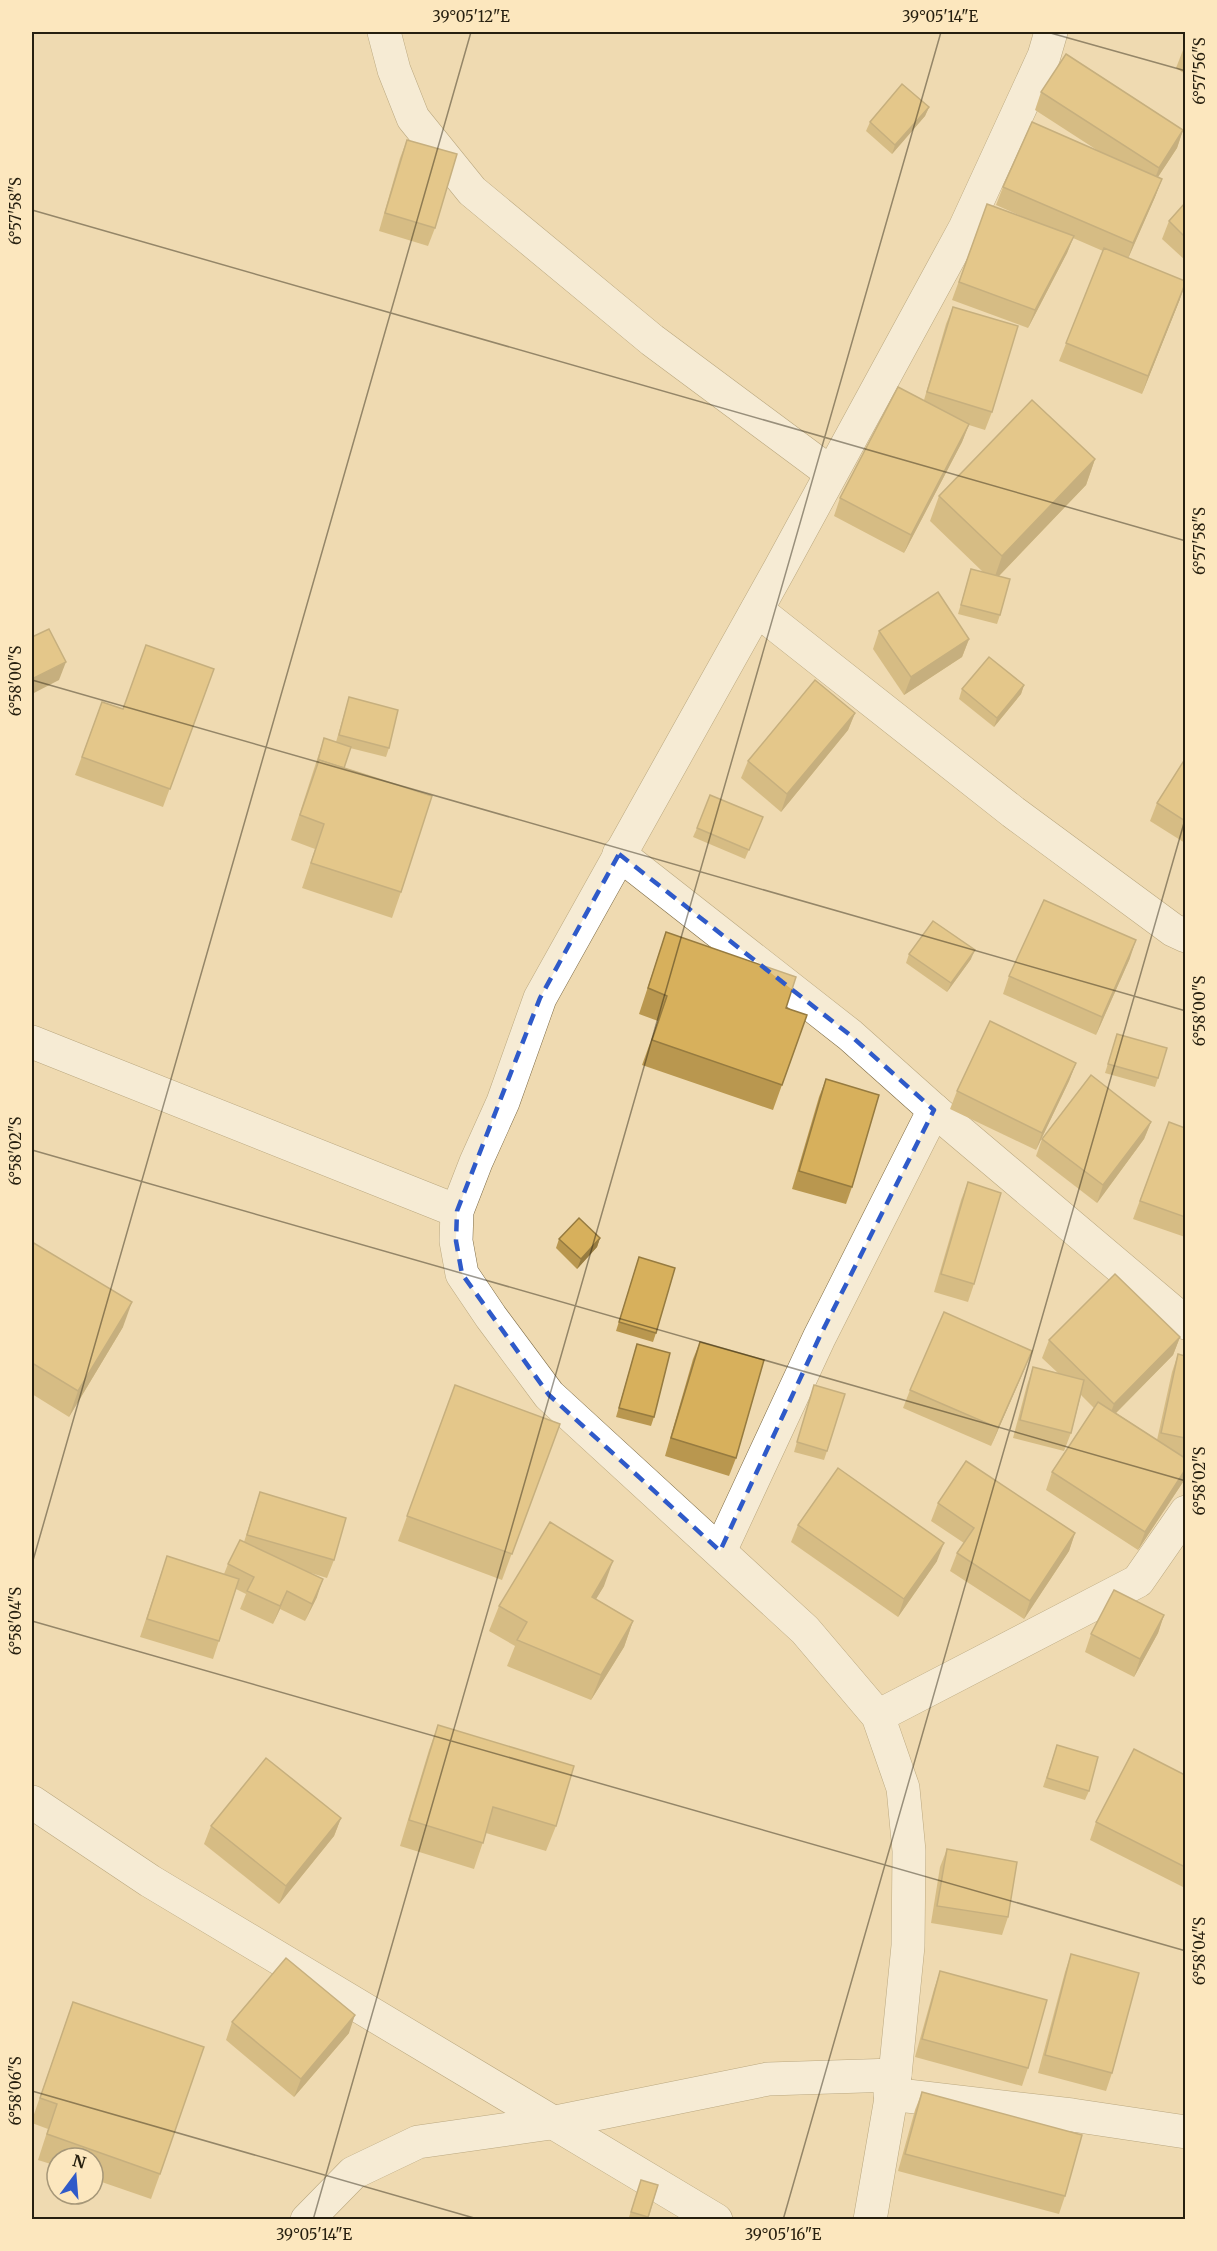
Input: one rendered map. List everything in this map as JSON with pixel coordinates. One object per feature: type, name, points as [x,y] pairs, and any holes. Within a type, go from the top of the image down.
[{"type":"street","points":[[384,32],[394,70],[413,118],[472,191],[652,340],[831,473]]},
{"type":"street","points":[[870,2220],[892,2085],[908,1946],[909,1851],[903,1788],[878,1716],[805,1630],[549,1395],[490,1317],[462,1274],[456,1241],[457,1211],[503,1102],[540,998],[757,610],[965,228],[1044,56],[1051,32]]},
{"type":"street","points":[[757,610],[1012,812],[1173,930],[1185,936]]},
{"type":"street","points":[[619,854],[850,1035],[934,1110],[1185,1323]]},
{"type":"street","points":[[32,1042],[457,1211]]},
{"type":"street","points":[[720,1551],[819,1338],[934,1110]]},
{"type":"street","points":[[878,1716],[1138,1581],[1185,1512]]},
{"type":"street","points":[[32,1802],[150,1881],[716,2220]]},
{"type":"street","points":[[307,2220],[353,2173],[418,2142],[551,2123],[768,2079],[892,2085],[1185,2132]]},
{"type":"highlighted area","points":[[619,854],[850,1035],[934,1110],[819,1338],[720,1551],[549,1395],[462,1274],[456,1241],[457,1211],[540,998]]},
{"type":"building","points":[[1066,54],[1183,130],[1159,168],[1041,92]]},
{"type":"building","points":[[902,84],[929,107],[895,145],[870,122]]},
{"type":"building","points":[[1032,122],[1162,179],[1133,243],[1003,187]]},
{"type":"building","points":[[407,140],[457,154],[435,228],[385,213]]},
{"type":"building","points":[[1185,203],[1185,237],[1169,221]]},
{"type":"building","points":[[987,204],[1074,236],[1035,310],[959,282]]},
{"type":"building","points":[[1104,248],[1185,281],[1148,376],[1066,343]]},
{"type":"building","points":[[953,307],[1018,326],[992,412],[927,392]]},
{"type":"building","points":[[898,387],[969,424],[911,535],[840,498]]},
{"type":"building","points":[[1032,400],[1095,459],[1002,556],[939,496]]},
{"type":"building","points":[[971,569],[1010,579],[1000,615],[961,605]]},
{"type":"building","points":[[938,592],[969,639],[911,677],[879,631]]},
{"type":"building","points":[[49,629],[66,662],[32,679],[32,637]]},
{"type":"building","points":[[146,645],[214,669],[170,789],[82,757],[102,702],[123,709]]},
{"type":"building","points":[[989,657],[1024,685],[997,718],[962,689]]},
{"type":"building","points":[[815,680],[855,713],[787,794],[748,761]]},
{"type":"building","points":[[349,697],[398,710],[389,748],[339,735]]},
{"type":"building","points":[[324,738],[351,747],[344,768],[319,760],[317,764]]},
{"type":"building","points":[[1185,759],[1185,821],[1157,803]]},
{"type":"building","points":[[319,760],[432,796],[401,892],[311,863],[324,824],[300,815]]},
{"type":"building","points":[[710,795],[763,817],[749,850],[697,828]]},
{"type":"building","points":[[1044,900],[1136,940],[1102,1017],[1009,976]]},
{"type":"building","points":[[933,921],[975,950],[951,983],[909,954]]},
{"type":"building","points":[[666,932],[796,977],[786,1008],[807,1015],[782,1085],[652,1040],[667,996],[648,988]]},
{"type":"building","points":[[990,1021],[1076,1063],[1042,1133],[957,1091]]},
{"type":"building","points":[[1117,1034],[1167,1048],[1158,1078],[1108,1064]]},
{"type":"building","points":[[1091,1075],[1151,1122],[1103,1185],[1042,1139]]},
{"type":"building","points":[[826,1079],[879,1095],[852,1187],[799,1171]]},
{"type":"building","points":[[1169,1122],[1185,1128],[1185,1217],[1140,1201]]},
{"type":"building","points":[[968,1182],[1001,1193],[974,1284],[941,1274]]},
{"type":"building","points":[[579,1218],[600,1238],[581,1259],[559,1239]]},
{"type":"building","points":[[32,1242],[132,1302],[78,1391],[32,1363]]},
{"type":"building","points":[[639,1257],[675,1268],[656,1333],[619,1322]]},
{"type":"building","points":[[1115,1274],[1180,1337],[1114,1404],[1049,1340]]},
{"type":"building","points":[[944,1312],[1032,1351],[998,1428],[910,1390]]},
{"type":"building","points":[[700,1342],[764,1360],[736,1458],[671,1438]]},
{"type":"building","points":[[637,1344],[670,1353],[654,1417],[619,1408]]},
{"type":"building","points":[[1178,1354],[1185,1356],[1185,1438],[1161,1433]]},
{"type":"building","points":[[1033,1367],[1084,1380],[1071,1433],[1020,1420]]},
{"type":"building","points":[[455,1385],[560,1424],[512,1554],[407,1516]]},
{"type":"building","points":[[814,1385],[845,1394],[827,1451],[797,1442]]},
{"type":"building","points":[[1098,1402],[1185,1458],[1185,1470],[1145,1532],[1052,1472]]},
{"type":"building","points":[[966,1461],[1075,1533],[1030,1601],[957,1553],[974,1528],[938,1503]]},
{"type":"building","points":[[838,1468],[944,1543],[904,1599],[798,1525]]},
{"type":"building","points":[[260,1492],[346,1518],[334,1560],[247,1535]]},
{"type":"building","points":[[550,1522],[613,1561],[592,1597],[633,1621],[601,1675],[517,1640],[527,1622],[499,1606]]},
{"type":"building","points":[[240,1540],[323,1579],[312,1604],[287,1591],[280,1606],[247,1591],[254,1577],[228,1564]]},
{"type":"building","points":[[167,1556],[239,1579],[219,1641],[147,1619]]},
{"type":"building","points":[[1114,1590],[1164,1615],[1140,1659],[1091,1634]]},
{"type":"building","points":[[438,1725],[574,1766],[556,1826],[493,1807],[483,1843],[409,1820]]},
{"type":"building","points":[[1057,1745],[1098,1757],[1089,1791],[1047,1778]]},
{"type":"building","points":[[1134,1749],[1185,1775],[1185,1867],[1096,1822]]},
{"type":"building","points":[[266,1758],[341,1818],[286,1886],[211,1826]]},
{"type":"building","points":[[947,1849],[1017,1862],[1008,1917],[937,1906]]},
{"type":"building","points":[[1071,1954],[1139,1973],[1112,2073],[1045,2055]]},
{"type":"building","points":[[286,1958],[355,2015],[301,2079],[232,2022]]},
{"type":"building","points":[[940,1971],[1047,2000],[1028,2068],[922,2039]]},
{"type":"building","points":[[73,2002],[204,2047],[160,2174],[105,2155],[105,2146],[81,2146],[47,2134],[57,2104],[40,2098]]},
{"type":"building","points":[[922,2092],[1082,2135],[1065,2196],[905,2154]]},
{"type":"building","points":[[641,2180],[658,2185],[648,2217],[631,2212]]}]
